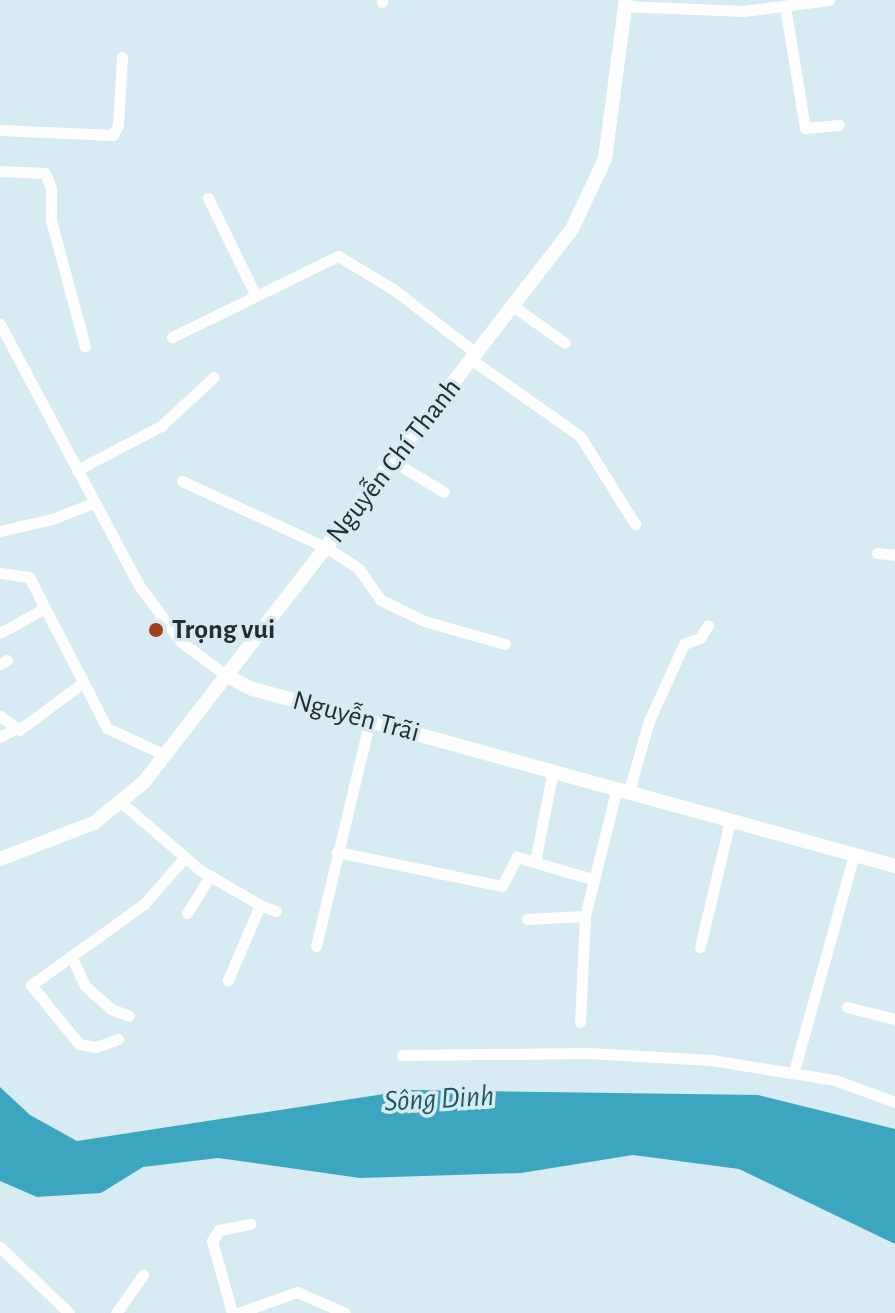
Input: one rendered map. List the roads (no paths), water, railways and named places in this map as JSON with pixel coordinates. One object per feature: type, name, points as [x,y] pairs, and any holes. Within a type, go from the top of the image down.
[{"type":"main road","name":"Nguyễn Chí Thanh","points":[[0,859],[94,823],[122,803],[165,755],[227,676],[577,222],[597,182],[610,131],[625,3]]},
{"type":"main road","name":"Nguyễn Trãi","points":[[227,676],[253,689],[895,866]]},
{"type":"street","points":[[625,3],[720,11],[829,0]]},
{"type":"street","points":[[785,6],[805,128],[839,125]]},
{"type":"street","points":[[0,130],[113,135],[118,125],[122,57]]},
{"type":"street","points":[[0,171],[45,173],[51,188],[51,220],[85,347]]},
{"type":"street","points":[[208,198],[256,296]]},
{"type":"street","points":[[172,337],[330,257],[343,257],[580,436],[635,524]]},
{"type":"street","points":[[514,307],[565,343]]},
{"type":"street","name":"Nguyễn Trãi","points":[[0,324],[93,503],[170,629],[227,676]]},
{"type":"street","points":[[77,470],[161,426],[214,377]]},
{"type":"street","points":[[394,462],[444,492]]},
{"type":"street","points":[[182,481],[327,548],[359,569],[381,600],[424,621],[505,644]]},
{"type":"street","points":[[0,531],[52,519],[93,503]]},
{"type":"street","points":[[877,553],[895,555]]},
{"type":"street","points":[[0,573],[26,574],[81,684],[111,733],[165,755]]},
{"type":"street","points":[[0,633],[45,608]]},
{"type":"street","points":[[580,1022],[585,916],[623,789],[649,721],[684,644],[700,638],[708,625]]},
{"type":"street","points":[[0,737],[81,684]]},
{"type":"street","points":[[0,716],[15,729]]},
{"type":"street","points":[[316,946],[370,720]]},
{"type":"street","points":[[535,862],[553,770]]},
{"type":"street","points":[[122,803],[210,876],[276,911]]},
{"type":"street","points":[[700,947],[730,821]]},
{"type":"street","points":[[337,852],[502,886],[513,859],[535,862],[595,880]]},
{"type":"street","points":[[794,1071],[854,855]]},
{"type":"street","points":[[118,1039],[96,1047],[79,1044],[32,990],[36,980],[72,958],[155,894],[185,857]]},
{"type":"street","points":[[187,913],[210,876]]},
{"type":"street","points":[[228,980],[260,905]]},
{"type":"street","points":[[527,919],[585,916]]},
{"type":"street","points":[[72,958],[91,992],[129,1016]]},
{"type":"street","points":[[847,1007],[895,1019]]},
{"type":"street","points":[[402,1055],[589,1053],[794,1071],[895,1102]]},
{"type":"street","points":[[232,1313],[212,1241],[219,1230],[250,1224]]},
{"type":"street","points":[[0,1247],[69,1313]]},
{"type":"street","points":[[116,1313],[143,1275]]},
{"type":"street","points":[[238,1313],[297,1292],[345,1313]]},
{"type":"water","name":"Sông Dinh","points":[[0,1087],[30,1115],[77,1141],[410,1090],[758,1095],[895,1129],[895,1244],[739,1169],[633,1155],[521,1173],[360,1178],[218,1158],[143,1167],[101,1193],[37,1197],[0,1181]]},
{"type":"place","name":"Trọng vui","points":[[156,630]]}]
